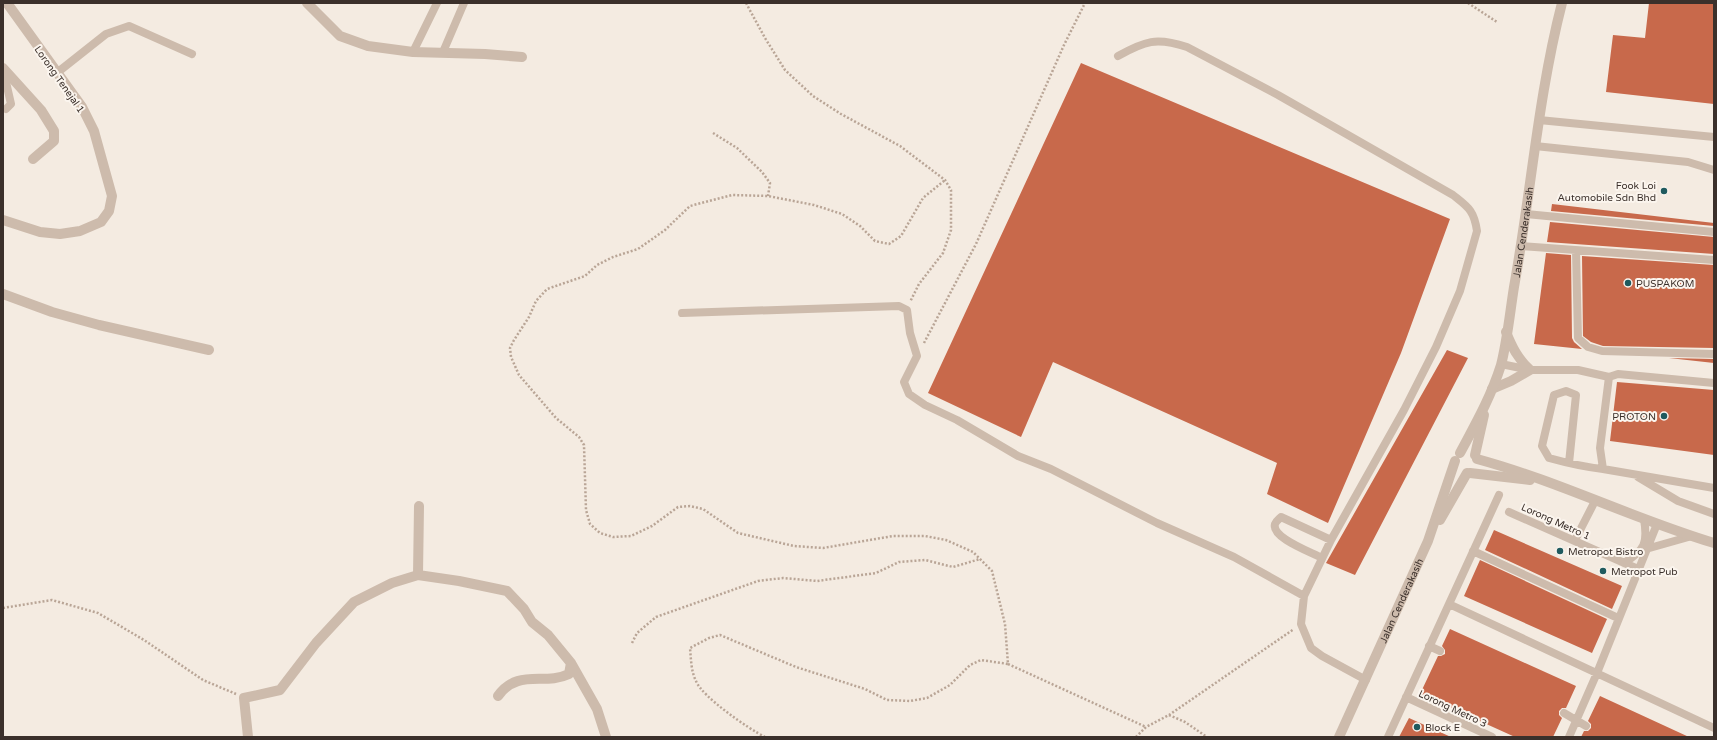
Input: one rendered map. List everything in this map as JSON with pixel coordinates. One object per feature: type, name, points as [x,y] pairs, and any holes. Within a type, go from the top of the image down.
[{"type":"street","name":"Lorong Tenejal 1","points":[[3,220],[40,232],[60,234],[80,231],[102,222],[109,211],[112,196],[94,131],[82,107],[7,3]]},
{"type":"street","points":[[307,3],[340,36],[368,46],[413,52],[443,52],[522,57]]},
{"type":"street","name":"Jalan Cenderakasih","points":[[1339,737],[1428,541],[1458,457],[1487,402],[1501,364],[1521,246],[1551,46],[1562,3]]},
{"type":"street","points":[[3,68],[41,110],[54,131],[54,141],[33,159]]},
{"type":"street","points":[[3,294],[52,312],[98,325],[209,350]]},
{"type":"street","points":[[1492,389],[1511,381],[1530,370],[1522,363],[1514,351],[1506,332]]},
{"type":"street","points":[[1428,541],[1469,473],[1477,467],[1476,457],[1487,402]]},
{"type":"street","points":[[1544,481],[1469,473],[1458,470],[1458,457],[1469,451],[1476,457],[1509,467],[1657,524],[1714,543]]},
{"type":"street","points":[[418,575],[419,506]]},
{"type":"street","points":[[248,737],[244,698],[280,690],[316,643],[354,602],[392,583],[418,575],[459,581],[507,591],[524,609],[532,622],[548,634],[572,663],[597,709],[606,737]]},
{"type":"street","points":[[498,696],[504,687],[511,682],[535,678],[559,678],[569,674],[572,663]]},
{"type":"lane","points":[[413,52],[437,3]]},
{"type":"lane","points":[[443,52],[464,3]]},
{"type":"lane","points":[[58,72],[106,34],[129,26],[192,54]]},
{"type":"lane","points":[[1118,56],[1140,44],[1159,41],[1173,42],[1187,46],[1453,195],[1471,209],[1476,221],[1477,231],[1460,291],[1418,383],[1331,540],[1304,596],[1301,624],[1311,648],[1322,656],[1366,680]]},
{"type":"lane","points":[[3,68],[11,104],[6,109]]},
{"type":"lane","points":[[1539,120],[1714,137]]},
{"type":"lane","points":[[1535,146],[1688,162],[1714,170]]},
{"type":"lane","points":[[1526,214],[1714,232]]},
{"type":"lane","points":[[1521,246],[1714,260]]},
{"type":"lane","points":[[1576,251],[1578,338],[1588,347],[1602,351],[1714,354]]},
{"type":"lane","points":[[682,313],[899,306],[907,310],[910,333],[918,356],[904,382],[909,394],[925,405],[956,420],[1018,456],[1050,469],[1157,523],[1234,557],[1304,596]]},
{"type":"lane","points":[[1501,364],[1530,370],[1578,370],[1609,376],[1618,374],[1714,383]]},
{"type":"lane","points":[[1603,469],[1600,448],[1609,376]]},
{"type":"lane","points":[[1569,463],[1576,395],[1566,391],[1554,395],[1542,446],[1549,458],[1583,467],[1714,488]]},
{"type":"lane","points":[[1633,474],[1678,501],[1714,514]]},
{"type":"lane","points":[[1391,736],[1406,697],[1499,495]]},
{"type":"lane","points":[[1575,540],[1595,501]]},
{"type":"lane","name":"Lorong Metro 1","points":[[1509,512],[1638,569]]},
{"type":"lane","points":[[1322,558],[1280,537],[1275,529],[1276,523],[1281,517],[1331,540]]},
{"type":"lane","points":[[1624,563],[1639,554],[1646,536],[1644,519]]},
{"type":"lane","points":[[1569,737],[1597,673],[1657,524]]},
{"type":"lane","points":[[1646,549],[1692,536]]},
{"type":"lane","points":[[1473,551],[1618,618]]},
{"type":"lane","points":[[1449,604],[1714,728]]},
{"type":"lane","points":[[1429,646],[1440,651]]},
{"type":"lane","name":"Lorong Metro 3","points":[[1406,697],[1492,737]]},
{"type":"lane","points":[[1564,713],[1586,726]]},
{"type":"path","points":[[746,3],[764,38],[785,70],[813,96],[841,114],[900,146],[945,180],[951,190],[952,230],[943,253],[918,284],[907,310]]},
{"type":"path","points":[[918,356],[976,244],[1064,45],[1085,3]]},
{"type":"path","points":[[1468,3],[1497,22]]},
{"type":"path","points":[[713,133],[737,148],[762,172],[770,184],[768,196]]},
{"type":"path","points":[[945,180],[922,198],[901,236],[888,244],[875,241],[860,226],[842,214],[814,205],[768,196],[732,195],[690,206],[665,230],[638,249],[613,257],[597,265],[585,276],[547,289],[536,301],[529,317],[514,340],[510,348],[511,357],[519,375],[556,418],[579,437],[584,445],[586,510],[590,524],[600,533],[613,537],[631,536],[652,526],[678,507],[690,506],[704,509],[738,533],[794,546],[823,548],[893,536],[925,536],[946,540],[973,552],[992,571],[1005,624],[1008,664]]},
{"type":"path","points":[[632,643],[637,633],[656,617],[758,581],[783,578],[817,581],[876,573],[899,562],[926,560],[952,567],[980,559]]},
{"type":"path","points":[[3,608],[52,600],[98,613],[144,640],[204,680],[244,698]]},
{"type":"path","points":[[1136,737],[1146,727],[1169,714],[1301,624]]},
{"type":"path","points":[[764,737],[749,729],[706,696],[696,682],[691,662],[690,648],[709,638],[720,635],[796,668],[865,689],[887,700],[910,701],[926,698],[950,685],[970,665],[982,660],[1008,664],[1146,727]]},
{"type":"path","points":[[1169,714],[1185,722],[1207,737]]},
{"type":"building","points":[[1649,3],[1714,3],[1714,104],[1606,92],[1613,35],[1645,38]]},
{"type":"building","points":[[1081,63],[1450,219],[1401,353],[1328,523],[1267,494],[1277,463],[1053,362],[1021,437],[928,393]]},
{"type":"building","points":[[1552,204],[1714,223],[1714,226],[1551,211]]},
{"type":"building","points":[[1550,222],[1714,237],[1714,254],[1547,242]]},
{"type":"building","points":[[1546,253],[1571,255],[1572,338],[1574,342],[1582,349],[1534,344]]},
{"type":"building","name":"PUSPAKOM","points":[[1582,256],[1714,265],[1714,348],[1603,346],[1591,342],[1583,336]]},
{"type":"building","points":[[1447,350],[1468,358],[1355,575],[1326,563]]},
{"type":"building","points":[[1669,358],[1714,359],[1714,363]]},
{"type":"building","name":"PROTON","points":[[1617,382],[1714,390],[1714,455],[1610,441]]},
{"type":"building","points":[[1494,530],[1622,586],[1612,609],[1485,550]]},
{"type":"building","points":[[1480,560],[1607,619],[1592,653],[1464,596]]},
{"type":"building","points":[[1450,629],[1576,686],[1566,708],[1562,708],[1559,711],[1559,715],[1562,718],[1553,737],[1515,737],[1420,694],[1438,656],[1445,654],[1445,650],[1442,646]]},
{"type":"building","points":[[1600,696],[1689,737],[1581,737],[1584,731],[1588,731],[1591,728],[1591,724],[1588,721]]},
{"type":"building","name":"Block E","points":[[1409,718],[1451,737],[1399,737]]},
{"type":"place","name":"Fook Loi Automobile Sdn Bhd","points":[[1664,191]]},
{"type":"place","name":"PUSPAKOM","points":[[1628,283]]},
{"type":"place","name":"PROTON","points":[[1664,416]]},
{"type":"place","name":"Metropot Bistro","points":[[1560,551]]},
{"type":"place","name":"Metropot Pub","points":[[1603,571]]},
{"type":"place","name":"Block E","points":[[1417,727]]}]
